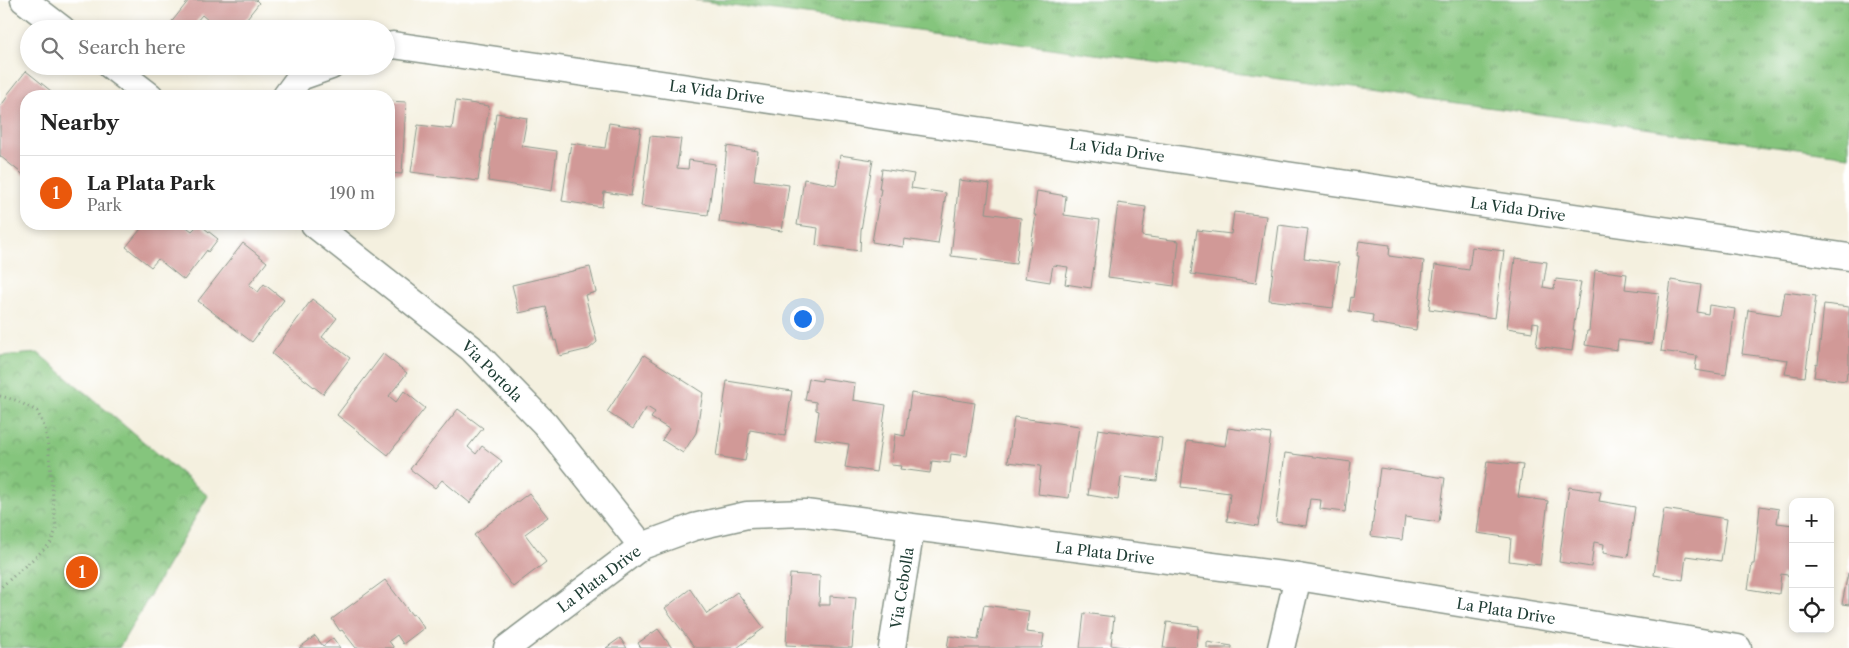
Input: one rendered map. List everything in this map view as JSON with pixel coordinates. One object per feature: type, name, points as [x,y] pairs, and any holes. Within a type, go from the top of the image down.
[{"type":"street","points":[[24,0],[50,20]]},
{"type":"street","name":"La Vida Drive","points":[[395,45],[1849,257]]},
{"type":"street","points":[[123,75],[142,90]]},
{"type":"street","points":[[290,90],[300,77],[306,75]]},
{"type":"street","name":"Via Portola","points":[[322,230],[471,348],[545,424],[642,546]]},
{"type":"street","name":"La Plata Drive","points":[[507,648],[642,546],[694,527],[747,515],[806,513],[1298,577],[1738,648]]},
{"type":"street","name":"Via Cebolla","points":[[892,648],[911,528]]},
{"type":"street","points":[[1282,648],[1298,577]]},
{"type":"path","points":[[0,396],[15,400],[37,411],[45,428],[50,454],[56,530],[50,544],[0,588]]},
{"type":"green space","points":[[695,0],[1849,0],[1849,156]]},
{"type":"green space","points":[[38,353],[208,496],[119,648],[0,648],[0,356]]},
{"type":"building","points":[[189,0],[256,0],[259,3],[245,20],[208,20],[202,15],[198,20],[173,20]]},
{"type":"building","points":[[23,75],[31,75],[50,90],[20,90],[20,172],[0,156],[0,107]]},
{"type":"building","points":[[395,101],[406,102],[402,174],[395,173]]},
{"type":"building","points":[[456,101],[489,106],[478,181],[411,172],[418,125],[452,129]]},
{"type":"building","points":[[496,113],[527,118],[522,146],[557,151],[552,191],[488,181]]},
{"type":"building","points":[[609,123],[641,128],[631,196],[604,192],[602,207],[562,201],[571,143],[605,148]]},
{"type":"building","points":[[650,136],[681,139],[677,168],[688,169],[689,160],[715,164],[708,215],[641,206]]},
{"type":"building","points":[[727,146],[758,151],[754,180],[789,185],[782,231],[719,222]]},
{"type":"building","points":[[840,155],[873,160],[861,230],[860,251],[816,245],[818,228],[797,225],[804,179],[836,185]]},
{"type":"building","points":[[882,169],[914,174],[911,188],[946,193],[938,244],[904,239],[903,247],[872,242],[881,189],[879,189]]},
{"type":"building","points":[[959,180],[990,184],[986,213],[1021,218],[1016,264],[951,256]]},
{"type":"building","points":[[1037,191],[1066,196],[1064,215],[1100,220],[1091,288],[1065,284],[1068,267],[1053,265],[1050,282],[1025,278],[1036,215],[1034,215]]},
{"type":"building","points":[[1118,203],[1146,207],[1142,236],[1179,241],[1174,286],[1108,277]]},
{"type":"building","points":[[1234,212],[1266,216],[1256,283],[1191,274],[1197,230],[1231,234]]},
{"type":"building","points":[[1279,225],[1308,229],[1304,258],[1339,263],[1333,308],[1269,300]]},
{"type":"building","points":[[140,230],[207,230],[218,239],[184,280],[158,259],[151,267],[126,247]]},
{"type":"building","points":[[1359,241],[1390,245],[1389,256],[1424,261],[1416,330],[1372,323],[1373,315],[1349,311],[1351,297],[1353,298],[1359,256],[1357,256]]},
{"type":"building","points":[[243,243],[267,262],[249,285],[258,292],[264,284],[284,300],[252,342],[198,301]]},
{"type":"building","points":[[1472,247],[1504,251],[1495,318],[1429,309],[1435,265],[1469,270]]},
{"type":"building","points":[[1515,258],[1547,262],[1543,287],[1554,289],[1556,279],[1581,282],[1573,330],[1575,330],[1572,351],[1536,346],[1539,323],[1533,322],[1532,332],[1507,328]]},
{"type":"building","points":[[590,267],[596,292],[585,295],[597,342],[589,349],[560,356],[556,340],[554,341],[546,307],[519,313],[512,285]]},
{"type":"building","points":[[1595,270],[1627,274],[1625,289],[1659,293],[1652,344],[1618,340],[1617,350],[1585,345],[1587,331],[1589,331]]},
{"type":"building","points":[[1671,280],[1701,285],[1697,312],[1708,314],[1709,305],[1735,309],[1726,375],[1695,370],[1697,356],[1661,351]]},
{"type":"building","points":[[1785,292],[1816,296],[1805,377],[1785,374],[1788,360],[1742,354],[1748,310],[1781,315]]},
{"type":"building","points":[[312,299],[337,318],[322,337],[350,358],[323,394],[272,354]]},
{"type":"building","points":[[1824,304],[1849,307],[1849,372],[1847,372],[1846,381],[1814,377],[1816,363],[1818,364]]},
{"type":"building","points":[[383,354],[407,373],[389,396],[396,402],[404,391],[425,408],[388,455],[337,415]]},
{"type":"building","points":[[644,355],[703,393],[696,433],[683,453],[662,440],[669,429],[651,418],[655,412],[647,407],[633,429],[607,412]]},
{"type":"building","points":[[822,378],[855,383],[853,400],[886,405],[876,472],[845,467],[849,444],[815,439],[819,411],[816,410],[816,402],[805,400],[809,379],[822,381]]},
{"type":"building","points":[[727,381],[792,391],[785,436],[750,430],[745,461],[716,456]]},
{"type":"building","points":[[911,393],[975,403],[967,456],[951,454],[950,463],[932,461],[930,473],[900,469],[901,466],[891,465],[895,434],[905,436]]},
{"type":"building","points":[[458,409],[483,428],[468,447],[476,454],[482,446],[502,461],[470,503],[442,480],[435,488],[410,469]]},
{"type":"building","points":[[1014,417],[1079,426],[1069,498],[1038,494],[1041,466],[1008,462]]},
{"type":"building","points":[[1228,428],[1271,434],[1258,526],[1227,521],[1230,493],[1181,487],[1187,441],[1225,446]]},
{"type":"building","points":[[1098,429],[1162,438],[1157,481],[1121,477],[1118,500],[1088,495]]},
{"type":"building","points":[[1285,453],[1351,462],[1345,512],[1320,509],[1321,500],[1310,499],[1306,526],[1276,522]]},
{"type":"building","points":[[1487,461],[1523,465],[1518,497],[1548,501],[1540,565],[1509,561],[1511,538],[1477,533]]},
{"type":"building","points":[[1380,468],[1445,478],[1439,522],[1405,517],[1402,540],[1371,536]]},
{"type":"building","points":[[1569,487],[1601,492],[1599,501],[1635,507],[1628,557],[1603,553],[1604,544],[1594,542],[1591,567],[1559,562]]},
{"type":"building","points":[[529,493],[548,517],[525,534],[546,562],[513,587],[474,535]]},
{"type":"building","points":[[1760,506],[1779,509],[1777,523],[1789,524],[1789,575],[1781,574],[1779,594],[1748,589],[1752,564],[1754,564]]},
{"type":"building","points":[[1664,509],[1727,519],[1721,561],[1686,556],[1683,580],[1654,575]]},
{"type":"building","points":[[1849,573],[1849,605],[1842,604]]},
{"type":"building","points":[[790,574],[820,576],[819,605],[830,605],[830,596],[856,598],[852,648],[786,645]]},
{"type":"building","points":[[385,580],[424,628],[403,644],[397,635],[389,641],[394,648],[356,648],[332,619]]},
{"type":"building","points":[[690,589],[707,614],[737,592],[764,628],[737,648],[695,648],[665,608]]},
{"type":"building","points":[[984,605],[1029,611],[1026,632],[1044,634],[1042,648],[947,648],[949,636],[978,640]]},
{"type":"building","points":[[1084,613],[1114,617],[1111,645],[1128,648],[1080,648]]},
{"type":"building","points":[[1167,622],[1199,626],[1196,648],[1163,648]]},
{"type":"building","points":[[658,629],[672,648],[641,648],[638,643]]},
{"type":"building","points":[[315,636],[323,646],[333,638],[340,648],[299,648]]},
{"type":"building","points":[[620,638],[627,648],[606,648]]},
{"type":"building","points":[[1207,642],[1232,646],[1232,648],[1207,648]]},
{"type":"place","name":"La Plata Park","points":[[82,572]]}]
